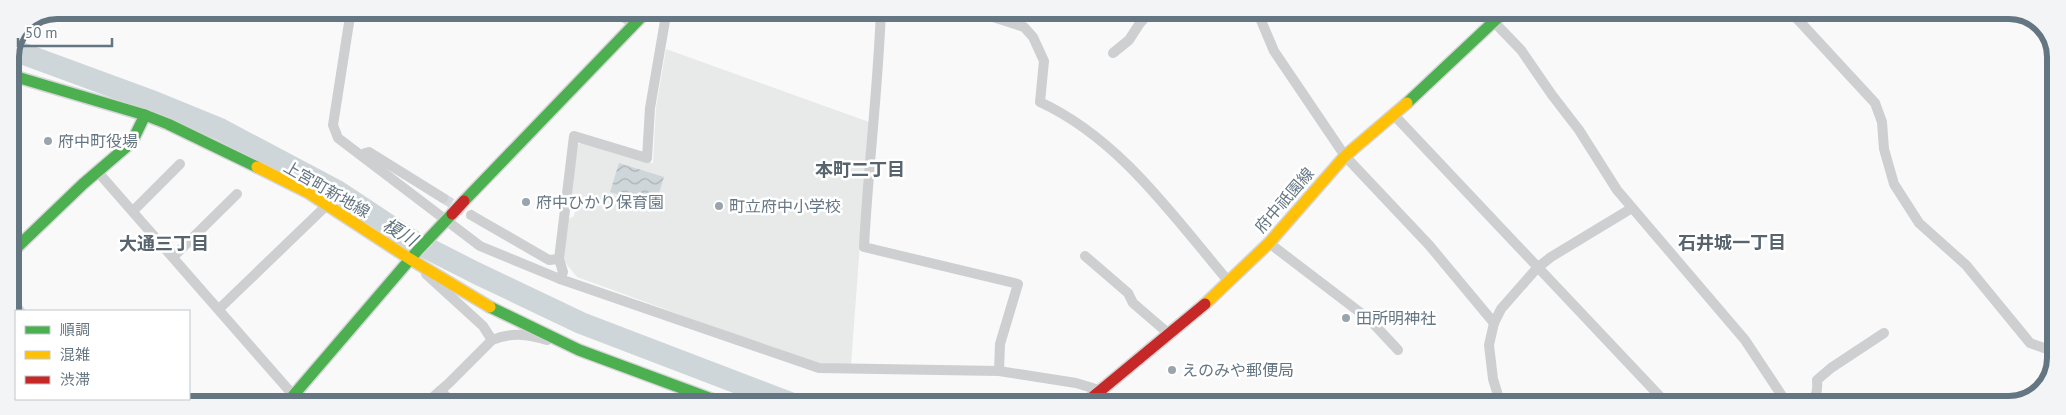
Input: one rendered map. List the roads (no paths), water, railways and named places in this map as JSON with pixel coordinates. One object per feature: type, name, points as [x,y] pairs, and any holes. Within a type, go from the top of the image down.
[{"type":"main road","points":[[297,396],[418,250],[640,19]]},
{"type":"main road","name":"府中祇園線","points":[[1093,396],[1229,282],[1269,243],[1345,156],[1394,115],[1497,19]]},
{"type":"main road","name":"上宮町新地線","points":[[19,78],[168,124],[307,192],[410,259],[492,308],[579,350],[703,396]]},
{"type":"main road","points":[[19,246],[98,171],[132,142],[145,116]]},
{"type":"street","points":[[350,19],[333,125],[338,138],[480,246],[560,279],[819,368],[999,371],[1076,383],[1099,390]]},
{"type":"street","points":[[626,19],[635,24]]},
{"type":"street","points":[[560,279],[563,272],[559,259],[574,136],[647,158],[650,108],[665,19]]},
{"type":"street","points":[[881,19],[878,76],[867,181],[864,248],[1018,284],[1000,344],[999,371]]},
{"type":"street","points":[[999,19],[1024,27],[1032,36],[1044,61],[1040,102],[1090,132],[1138,175],[1229,282]]},
{"type":"street","points":[[1114,53],[1129,40],[1144,19]]},
{"type":"street","points":[[1261,19],[1274,51],[1345,156],[1429,246],[1494,323]]},
{"type":"street","points":[[1797,19],[1875,103],[1882,122],[1884,149],[1894,184],[1919,224],[1966,265],[2030,343],[2047,349]]},
{"type":"street","points":[[1494,22],[1521,50],[1579,130],[1617,190],[1746,340],[1782,396]]},
{"type":"street","points":[[1394,115],[1659,396]]},
{"type":"street","points":[[360,154],[368,152],[443,198]]},
{"type":"street","points":[[132,211],[180,164]]},
{"type":"street","points":[[98,171],[219,309],[289,396]]},
{"type":"street","points":[[173,257],[238,194]]},
{"type":"street","points":[[219,309],[326,205]]},
{"type":"street","points":[[1498,396],[1493,379],[1489,345],[1494,323],[1501,309],[1537,268],[1551,257],[1632,208]]},
{"type":"street","points":[[471,215],[549,260],[559,259]]},
{"type":"street","points":[[1269,243],[1370,320],[1398,350]]},
{"type":"street","points":[[1085,256],[1128,294],[1133,303],[1169,334]]},
{"type":"street","points":[[410,259],[484,326],[492,340]]},
{"type":"street","points":[[1816,396],[1818,393],[1817,380],[1831,368],[1884,333]]},
{"type":"street","points":[[434,396],[492,340],[501,336],[526,334],[579,350]]},
{"type":"street","points":[[440,391],[446,396]]},
{"type":"water","points":[[619,163],[664,177],[655,206],[610,192]]},
{"type":"waterway","name":"榎川","points":[[19,52],[149,100],[220,129],[337,191],[411,240],[476,273],[581,323],[772,396]]},
{"type":"tunnel","points":[[443,198],[471,215]]},
{"type":"place","name":"府中町役場","points":[[48,141]]},
{"type":"place","name":"府中ひかり保育園","points":[[526,202]]},
{"type":"place","name":"町立府中小学校","points":[[719,206]]},
{"type":"place","name":"田所明神社","points":[[1346,318]]},
{"type":"place","name":"えのみや郵便局","points":[[1172,370]]},
{"type":"district","name":"本町二丁目","points":[[860,169]]},
{"type":"district","name":"石井城一丁目","points":[[1732,242]]},
{"type":"district","name":"大通三丁目","points":[[164,243]]}]
